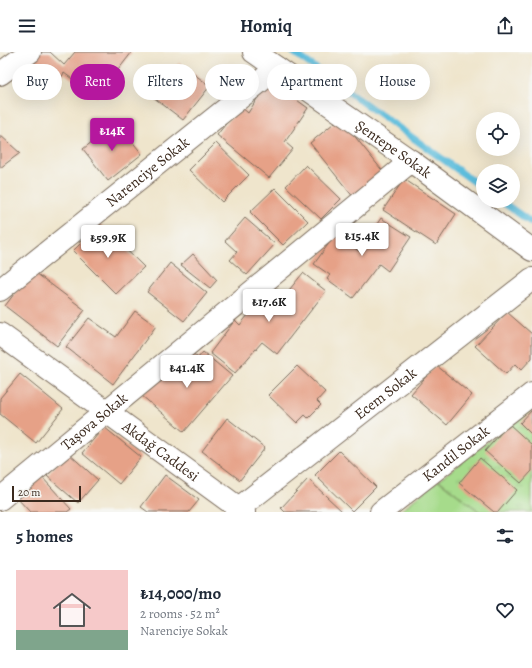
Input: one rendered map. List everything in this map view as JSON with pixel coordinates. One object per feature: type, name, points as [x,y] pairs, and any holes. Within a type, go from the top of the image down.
[{"type":"street","points":[[0,74],[30,52]]},
{"type":"street","name":"Şentepe Sokak","points":[[254,52],[271,64]]},
{"type":"street","name":"Narenciye Sokak","points":[[0,290],[267,76]]},
{"type":"street","name":"Şentepe Sokak","points":[[323,100],[411,161],[532,250]]},
{"type":"street","name":"Taşova Sokak","points":[[0,499],[411,161]]},
{"type":"street","name":"Ecem Sokak","points":[[235,509],[532,279]]},
{"type":"street","name":"Akdağ Caddesi","points":[[0,334],[108,411],[235,509]]},
{"type":"street","name":"Kandil Sokak","points":[[380,512],[532,394]]},
{"type":"green space","points":[[532,406],[532,512],[480,512],[439,480]]},
{"type":"green space","points":[[438,480],[480,512],[399,512]]},
{"type":"building","points":[[40,52],[50,52],[64,65],[75,52],[132,52],[123,64],[70,64],[70,77],[64,73],[62,76],[62,64],[28,63]]},
{"type":"building","points":[[197,76],[205,82],[205,92],[183,120],[157,100],[197,100]]},
{"type":"building","points":[[267,83],[267,100],[297,100],[308,108],[285,142],[293,149],[269,178],[217,135],[240,106],[248,113],[256,100],[259,100],[259,96]]},
{"type":"building","points":[[340,118],[385,174],[354,198],[310,143]]},
{"type":"building","points":[[117,122],[142,154],[108,181],[83,149]]},
{"type":"building","points":[[0,135],[20,153],[0,168]]},
{"type":"building","points":[[216,143],[249,175],[222,202],[189,170]]},
{"type":"building","points":[[306,165],[341,199],[321,219],[286,186]]},
{"type":"building","points":[[404,179],[456,214],[436,245],[383,210]]},
{"type":"building","points":[[275,188],[308,221],[283,245],[250,212]]},
{"type":"building","points":[[245,218],[275,244],[247,275],[230,260],[237,252],[225,241]]},
{"type":"building","points":[[381,218],[411,237],[388,271],[379,264],[353,298],[327,279],[330,275],[314,264],[335,235],[359,251]]},
{"type":"building","points":[[100,224],[144,267],[116,294],[73,251]]},
{"type":"building","points":[[193,254],[217,280],[210,288],[181,265]]},
{"type":"building","points":[[170,263],[207,293],[184,321],[147,292]]},
{"type":"building","points":[[32,270],[85,310],[57,346],[5,306]]},
{"type":"building","points":[[303,273],[326,291],[277,354],[262,342],[235,373],[210,353],[235,320],[240,325],[272,285],[285,295]]},
{"type":"building","points":[[135,311],[156,326],[113,384],[66,347],[89,318],[116,337]]},
{"type":"building","points":[[507,312],[532,334],[532,358],[521,370],[515,364],[506,374],[475,346]]},
{"type":"building","points":[[189,350],[198,358],[203,352],[232,376],[184,432],[141,395]]},
{"type":"building","points":[[436,365],[472,395],[447,425],[411,394]]},
{"type":"building","points":[[297,366],[325,392],[317,401],[321,405],[308,418],[305,415],[297,423],[268,395]]},
{"type":"building","points":[[20,374],[63,409],[36,443],[0,414],[0,398]]},
{"type":"building","points":[[532,410],[532,435],[520,423]]},
{"type":"building","points":[[227,418],[265,448],[240,480],[202,451]]},
{"type":"building","points":[[509,424],[532,445],[532,471],[521,483],[485,451]]},
{"type":"building","points":[[104,427],[141,457],[119,484],[82,453]]},
{"type":"building","points":[[339,451],[376,487],[352,511],[315,475]]},
{"type":"building","points":[[67,452],[98,480],[78,503],[47,476]]},
{"type":"building","points":[[480,458],[517,490],[498,512],[494,512],[459,483]]},
{"type":"building","points":[[165,475],[199,500],[189,512],[148,512],[141,507]]},
{"type":"building","points":[[41,476],[71,509],[67,512],[30,512],[17,498]]},
{"type":"building","points":[[308,479],[343,512],[285,512],[281,508]]},
{"type":"waterway","points":[[293,52],[476,183]]},
{"type":"waterway","points":[[511,208],[532,223]]}]
